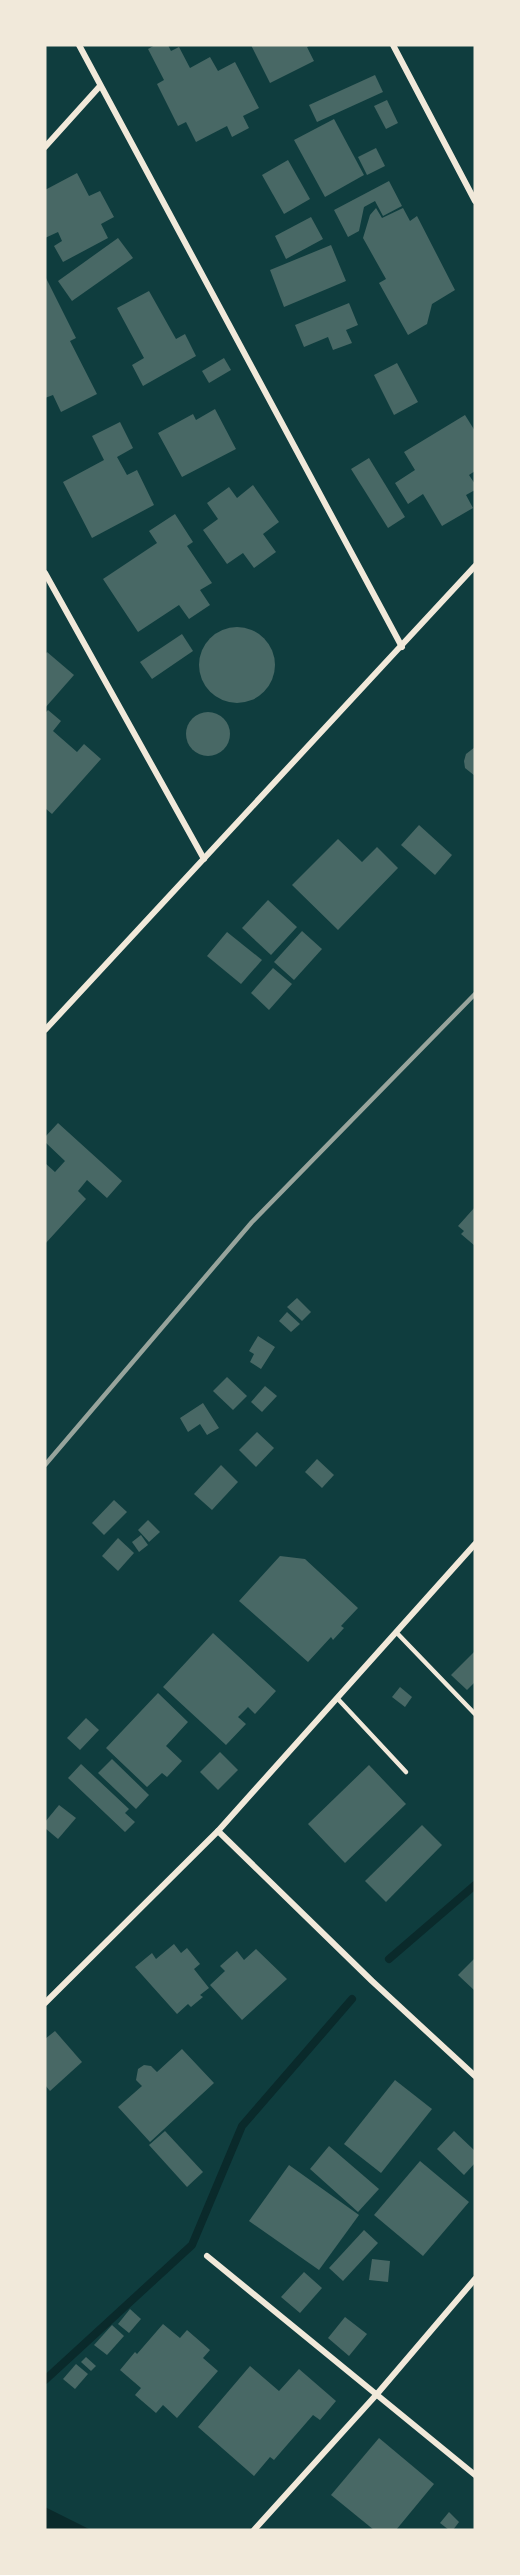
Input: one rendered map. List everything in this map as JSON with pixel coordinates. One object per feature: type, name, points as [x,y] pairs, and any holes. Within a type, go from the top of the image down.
[{"type":"street","points":[[79,45],[402,647]]},
{"type":"street","points":[[393,45],[475,201]]},
{"type":"street","points":[[45,147],[100,86]]},
{"type":"street","points":[[45,1030],[475,566]]},
{"type":"street","points":[[45,573],[204,859]]},
{"type":"street","points":[[45,2003],[218,1832],[475,1544]]},
{"type":"street","points":[[218,1832],[372,1981],[475,2076]]},
{"type":"street","points":[[207,2256],[475,2475]]},
{"type":"street","points":[[254,2530],[377,2394],[475,2279]]},
{"type":"lane","points":[[396,1632],[475,1714]]},
{"type":"lane","points":[[337,1698],[406,1772]]},
{"type":"water","points":[[45,2507],[91,2530],[45,2530]]},
{"type":"building","points":[[155,45],[168,45],[171,51],[179,47],[190,68],[210,57],[218,71],[235,62],[259,108],[243,116],[249,128],[232,137],[227,126],[196,142],[186,122],[178,126],[157,84],[164,80],[148,49]]},
{"type":"building","points":[[251,45],[311,45],[307,47],[314,61],[270,83]]},
{"type":"building","points":[[375,75],[383,92],[317,122],[309,105]]},
{"type":"building","points":[[387,100],[398,123],[386,129],[374,106]]},
{"type":"building","points":[[334,119],[364,175],[325,197],[294,140]]},
{"type":"building","points":[[376,148],[385,166],[367,175],[358,157]]},
{"type":"building","points":[[288,160],[310,199],[284,214],[262,175]]},
{"type":"building","points":[[77,173],[89,196],[100,191],[114,217],[101,224],[108,238],[63,262],[54,246],[62,241],[58,232],[45,238],[45,190]]},
{"type":"building","points":[[389,181],[402,206],[383,216],[375,201],[364,207],[359,231],[348,237],[334,210]]},
{"type":"building","points":[[376,208],[382,218],[403,208],[410,221],[417,216],[455,290],[432,304],[427,324],[408,335],[379,283],[386,279],[363,238],[370,215]]},
{"type":"building","points":[[311,217],[323,239],[286,259],[275,236]]},
{"type":"building","points":[[118,238],[133,258],[72,301],[58,281]]},
{"type":"building","points":[[331,245],[346,281],[284,307],[270,270]]},
{"type":"building","points":[[45,276],[76,338],[70,341],[97,394],[61,412],[53,395],[45,398]]},
{"type":"building","points":[[149,291],[176,339],[185,334],[196,356],[143,386],[132,365],[144,358],[117,308]]},
{"type":"building","points":[[349,303],[358,325],[346,330],[352,343],[333,350],[328,337],[304,347],[295,325]]},
{"type":"building","points":[[224,358],[231,370],[209,383],[202,371]]},
{"type":"building","points":[[397,363],[418,402],[394,415],[374,375]]},
{"type":"building","points":[[215,409],[236,449],[182,477],[158,433],[193,414],[196,420]]},
{"type":"building","points":[[465,415],[475,431],[475,471],[469,475],[475,484],[475,490],[466,495],[473,508],[442,526],[423,494],[408,504],[395,483],[415,470],[404,452]]},
{"type":"building","points":[[120,422],[133,448],[117,457],[127,475],[137,470],[154,505],[92,538],[63,482],[104,460],[92,436]]},
{"type":"building","points":[[369,458],[405,517],[388,528],[351,469]]},
{"type":"building","points":[[253,485],[279,522],[263,534],[276,552],[254,568],[243,553],[227,564],[203,530],[218,519],[207,503],[229,487],[237,498]]},
{"type":"building","points":[[175,514],[193,542],[187,546],[212,583],[200,590],[210,605],[189,619],[179,605],[138,632],[103,579],[157,543],[149,531]]},
{"type":"building","points":[[230,627],[244,627],[258,633],[269,644],[275,658],[272,680],[264,692],[244,703],[230,703],[216,697],[205,686],[199,672],[199,658],[205,644],[216,633]]},
{"type":"building","points":[[182,634],[193,651],[152,679],[140,662]]},
{"type":"building","points":[[47,652],[74,675],[45,708],[45,655]]},
{"type":"building","points":[[48,710],[61,721],[53,731],[77,752],[84,744],[101,759],[52,814],[45,808],[45,713]]},
{"type":"building","points":[[208,712],[224,718],[230,734],[224,750],[208,756],[192,750],[186,734],[192,718]]},
{"type":"building","points":[[475,747],[475,776],[465,768],[464,761],[466,754]]},
{"type":"building","points":[[419,825],[452,855],[435,875],[401,845]]},
{"type":"building","points":[[338,839],[362,862],[377,847],[398,868],[338,930],[292,885]]},
{"type":"building","points":[[268,900],[297,927],[271,955],[242,928]]},
{"type":"building","points":[[302,931],[322,949],[294,980],[274,962]]},
{"type":"building","points":[[227,932],[262,960],[241,984],[207,956]]},
{"type":"building","points":[[273,968],[292,984],[269,1010],[251,993]]},
{"type":"building","points":[[58,1123],[122,1181],[107,1198],[87,1180],[78,1191],[86,1199],[45,1244],[45,1163],[55,1172],[65,1161],[45,1142],[45,1137]]},
{"type":"building","points":[[475,1207],[475,1246],[461,1234],[464,1231],[458,1226]]},
{"type":"building","points":[[297,1298],[311,1312],[302,1321],[287,1307]]},
{"type":"building","points":[[287,1312],[300,1324],[291,1332],[279,1321]]},
{"type":"building","points":[[258,1336],[275,1347],[261,1369],[250,1362],[254,1354],[249,1351]]},
{"type":"building","points":[[227,1377],[247,1396],[233,1410],[213,1391]]},
{"type":"building","points":[[265,1386],[277,1396],[262,1412],[251,1402]]},
{"type":"building","points":[[203,1403],[219,1428],[207,1435],[200,1424],[188,1432],[180,1418]]},
{"type":"building","points":[[257,1432],[274,1448],[256,1467],[239,1450]]},
{"type":"building","points":[[317,1459],[334,1475],[322,1488],[305,1472]]},
{"type":"building","points":[[221,1465],[238,1482],[212,1510],[194,1494]]},
{"type":"building","points":[[114,1500],[127,1512],[104,1535],[92,1523]]},
{"type":"building","points":[[148,1520],[160,1532],[149,1542],[138,1530]]},
{"type":"building","points":[[141,1535],[148,1545],[139,1552],[132,1542]]},
{"type":"building","points":[[118,1538],[134,1553],[118,1571],[102,1556]]},
{"type":"building","points":[[280,1556],[305,1559],[358,1608],[341,1626],[344,1628],[333,1640],[331,1637],[308,1662],[239,1601]]},
{"type":"building","points":[[213,1633],[276,1691],[255,1714],[248,1707],[238,1717],[246,1724],[226,1745],[163,1687]]},
{"type":"building","points":[[475,1651],[475,1682],[467,1690],[451,1675]]},
{"type":"building","points":[[400,1687],[412,1697],[405,1707],[392,1697]]},
{"type":"building","points":[[158,1693],[188,1722],[166,1746],[182,1761],[167,1777],[162,1773],[147,1787],[106,1748]]},
{"type":"building","points":[[86,1718],[99,1730],[80,1750],[67,1738]]},
{"type":"building","points":[[220,1752],[238,1770],[218,1790],[200,1772]]},
{"type":"building","points":[[112,1759],[149,1795],[136,1809],[98,1773]]},
{"type":"building","points":[[81,1764],[129,1809],[125,1813],[135,1822],[125,1832],[68,1778]]},
{"type":"building","points":[[369,1765],[406,1804],[345,1863],[308,1824]]},
{"type":"building","points":[[59,1805],[76,1818],[58,1839],[45,1828],[45,1822]]},
{"type":"building","points":[[422,1825],[442,1845],[386,1902],[365,1881]]},
{"type":"building","points":[[174,1944],[181,1953],[187,1948],[200,1964],[194,1969],[209,1988],[200,1995],[203,1997],[191,2007],[188,2004],[177,2014],[135,1967],[152,1953],[156,1959]]},
{"type":"building","points":[[256,1949],[287,1979],[242,2020],[210,1985],[225,1971],[220,1966],[237,1951],[244,1960]]},
{"type":"building","points":[[475,1958],[475,1991],[458,1975]]},
{"type":"building","points":[[55,2031],[82,2062],[50,2091],[45,2085],[45,2039]]},
{"type":"building","points":[[182,2049],[214,2083],[150,2142],[118,2107],[142,2086],[136,2080],[138,2069],[144,2065],[151,2066],[157,2072]]},
{"type":"building","points":[[395,2080],[432,2109],[381,2173],[344,2144]]},
{"type":"building","points":[[165,2131],[203,2172],[187,2187],[149,2145]]},
{"type":"building","points":[[454,2131],[475,2151],[475,2163],[464,2175],[437,2149]]},
{"type":"building","points":[[329,2146],[379,2189],[358,2212],[310,2169]]},
{"type":"building","points":[[420,2161],[469,2202],[423,2256],[374,2215]]},
{"type":"building","points":[[289,2165],[359,2215],[319,2270],[249,2221]]},
{"type":"building","points":[[364,2230],[378,2243],[343,2281],[329,2268]]},
{"type":"building","points":[[372,2259],[390,2261],[388,2282],[369,2280]]},
{"type":"building","points":[[304,2272],[322,2288],[300,2313],[281,2297]]},
{"type":"building","points":[[130,2309],[141,2319],[129,2333],[118,2324]]},
{"type":"building","points":[[345,2317],[367,2334],[349,2356],[328,2338]]},
{"type":"building","points":[[163,2324],[180,2338],[187,2330],[210,2350],[203,2358],[218,2371],[177,2418],[163,2405],[156,2413],[135,2395],[141,2388],[120,2370]]},
{"type":"building","points":[[112,2325],[124,2336],[107,2355],[94,2345]]},
{"type":"building","points":[[86,2357],[96,2366],[91,2371],[81,2362]]},
{"type":"building","points":[[76,2364],[88,2374],[75,2389],[63,2379]]},
{"type":"building","points":[[250,2366],[279,2391],[299,2369],[336,2401],[320,2420],[313,2415],[274,2460],[270,2457],[254,2476],[198,2427]]},
{"type":"building","points":[[379,2438],[434,2484],[396,2530],[374,2530],[331,2495]]},
{"type":"building","points":[[449,2512],[459,2522],[453,2530],[449,2530],[440,2523]]},
{"type":"waterway","points":[[389,1959],[475,1885]]},
{"type":"waterway","points":[[45,2380],[192,2245],[242,2126],[352,1999]]},
{"type":"railway","points":[[45,1465],[252,1222],[475,994]]}]
